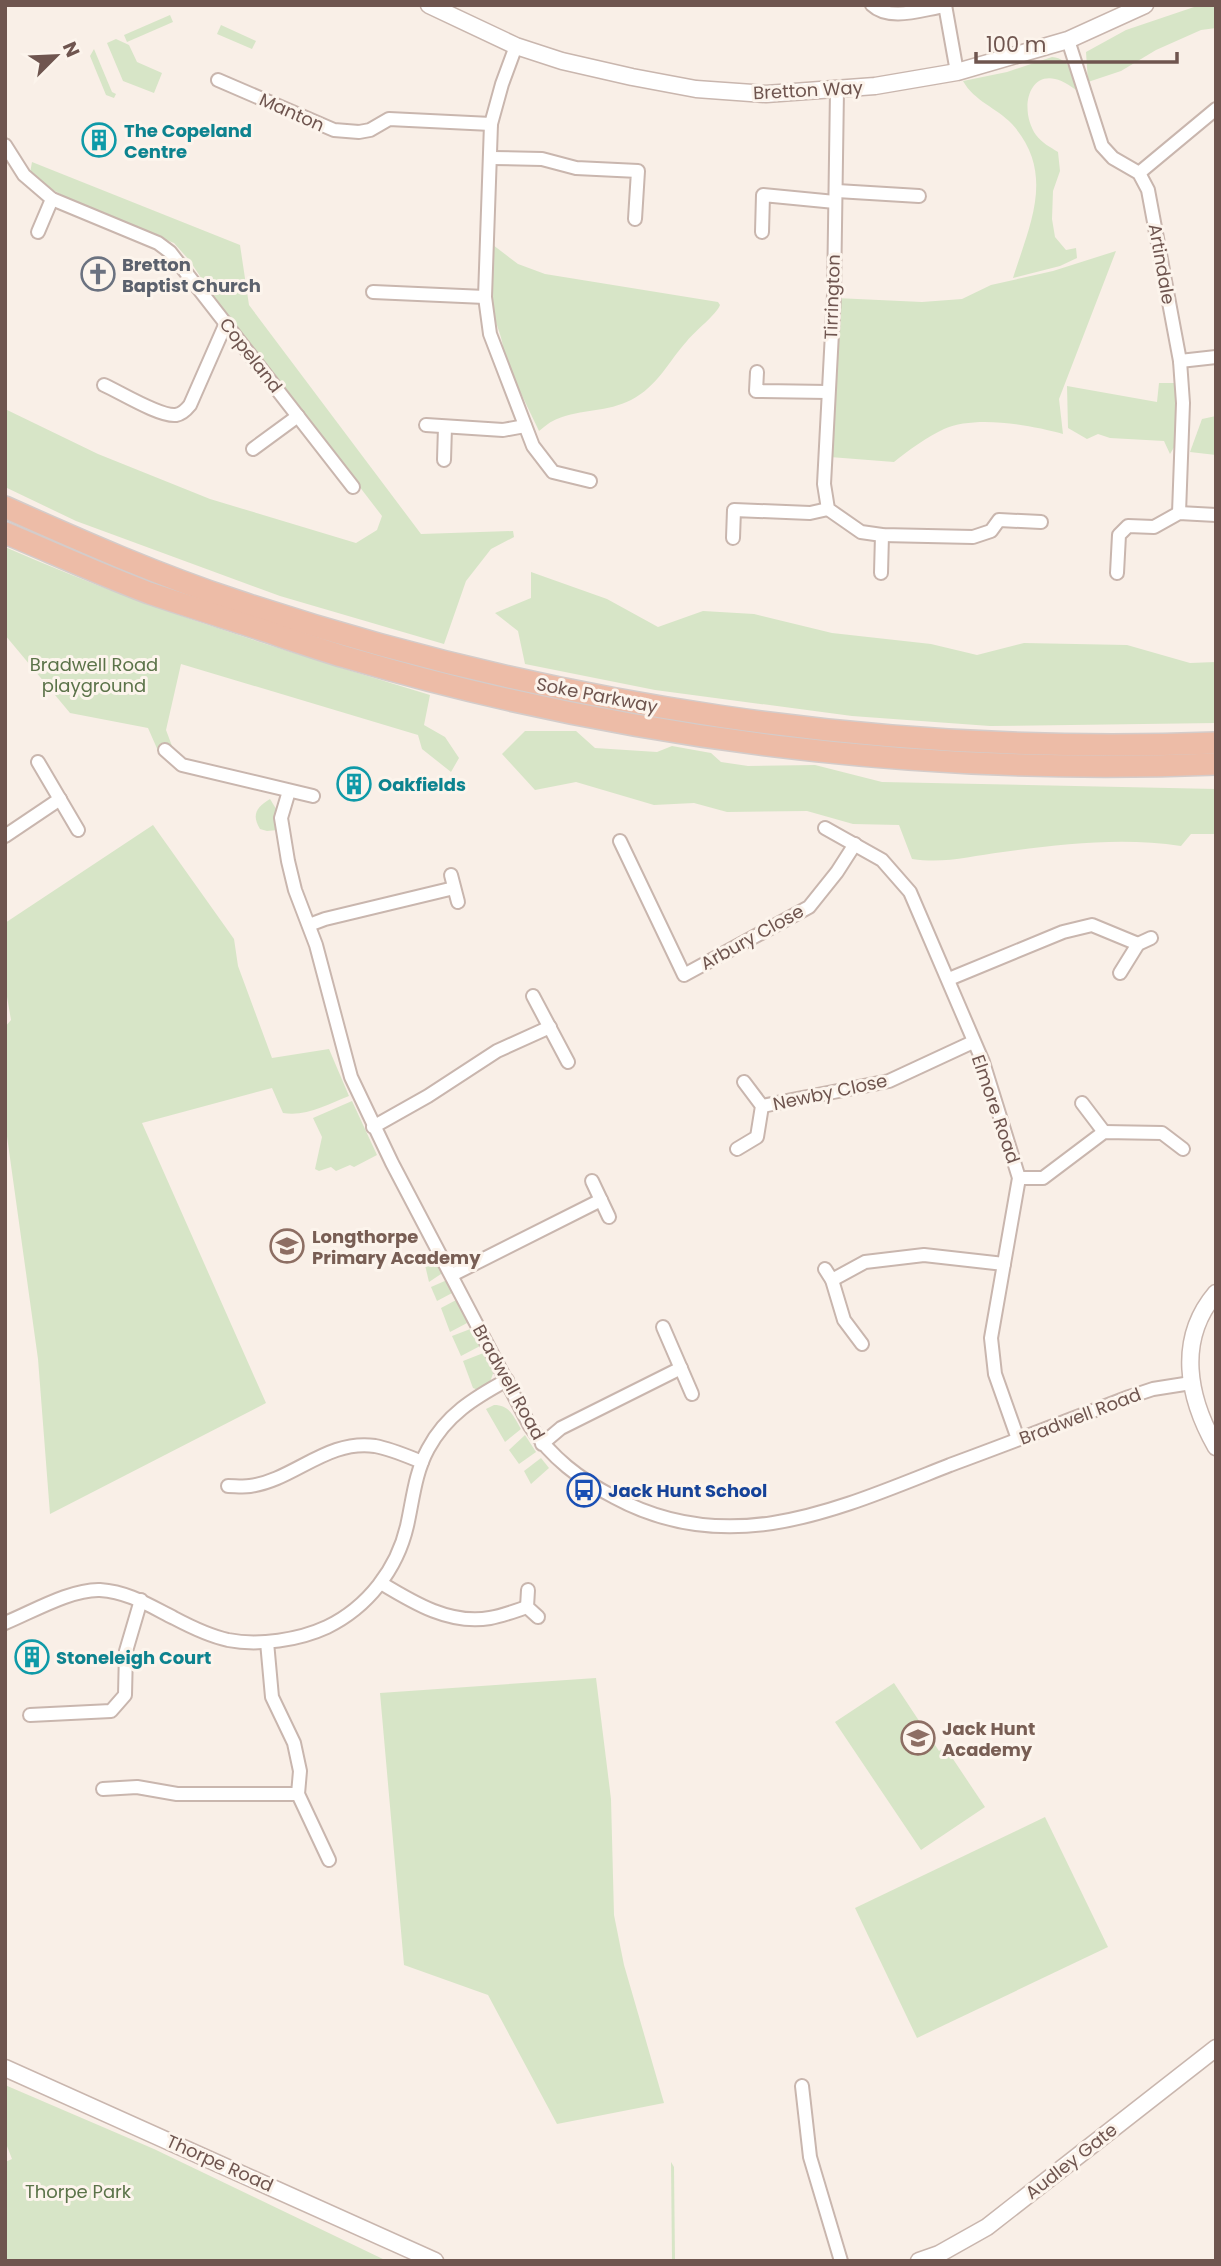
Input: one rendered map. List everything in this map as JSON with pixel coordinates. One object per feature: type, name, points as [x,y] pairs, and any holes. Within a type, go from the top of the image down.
[{"type":"highway","name":"Soke Parkway","points":[[5,508],[102,550],[237,602],[405,652],[517,680],[622,701],[793,727],[907,738],[1151,745],[1216,743]]},
{"type":"highway","name":"Soke Parkway","points":[[5,533],[149,593],[344,657],[517,700],[618,721],[807,751],[917,761],[1147,767],[1216,764]]},
{"type":"street","name":"Bretton Way","points":[[429,5],[450,10],[516,46],[597,69],[696,89],[766,94],[875,86],[957,72],[1068,40],[1145,5]]},
{"type":"street","points":[[872,5],[882,13],[896,14],[945,6],[957,72]]},
{"type":"street","points":[[1068,40],[1102,146],[1113,158],[1139,173],[1216,109]]},
{"type":"street","points":[[516,46],[491,124],[485,296],[490,334],[533,446],[553,472],[590,481]]},
{"type":"street","name":"Manton","points":[[218,80],[334,130],[370,130],[389,119],[491,124]]},
{"type":"street","name":"Tirrington","points":[[828,509],[824,484],[834,295],[837,90]]},
{"type":"street","name":"Copeland","points":[[6,147],[24,175],[52,199],[158,243],[180,264],[353,486]]},
{"type":"street","points":[[491,158],[542,159],[576,168],[638,171],[635,219]]},
{"type":"street","name":"Artindale","points":[[1139,173],[1148,190],[1180,361],[1184,403],[1179,513]]},
{"type":"street","points":[[762,232],[763,195],[919,196]]},
{"type":"street","points":[[38,232],[52,199]]},
{"type":"street","points":[[373,292],[485,296]]},
{"type":"street","points":[[104,385],[164,413],[175,415],[183,412],[190,405],[226,323]]},
{"type":"street","points":[[1180,361],[1216,357]]},
{"type":"street","points":[[757,372],[756,391],[828,391]]},
{"type":"street","points":[[253,449],[298,416]]},
{"type":"street","points":[[426,425],[503,430],[525,426]]},
{"type":"street","points":[[444,460],[445,427]]},
{"type":"street","points":[[733,538],[734,510],[810,513],[828,509],[861,532],[882,535],[973,537],[991,531],[999,520],[1041,522]]},
{"type":"street","points":[[1117,573],[1119,535],[1128,526],[1154,527],[1179,513],[1216,515]]},
{"type":"street","points":[[881,573],[882,535]]},
{"type":"street","points":[[165,750],[182,765],[313,796]]},
{"type":"street","points":[[38,762],[78,830]]},
{"type":"street","name":"Bradwell Road","points":[[289,791],[281,818],[295,890],[309,925],[349,1070],[373,1127],[542,1444],[567,1468],[594,1487],[632,1507],[689,1525],[769,1525],[845,1506],[1153,1389],[1191,1383]]},
{"type":"street","points":[[5,836],[60,800]]},
{"type":"street","name":"Elmore Road","points":[[825,828],[882,860],[910,892],[983,1062],[1019,1178],[991,1338],[995,1374],[1018,1439]]},
{"type":"street","name":"Arbury Close","points":[[620,841],[684,975],[809,907],[855,844]]},
{"type":"street","points":[[309,925],[453,881],[458,902]]},
{"type":"street","points":[[949,979],[1063,932],[1092,925],[1138,944]]},
{"type":"street","points":[[1120,973],[1138,944],[1151,938]]},
{"type":"street","points":[[533,996],[568,1062]]},
{"type":"street","points":[[373,1127],[428,1096],[497,1051],[550,1027]]},
{"type":"street","name":"Newby Close","points":[[762,1106],[889,1081],[973,1042]]},
{"type":"street","name":"Newby Close","points":[[737,1149],[757,1137],[762,1106],[744,1082]]},
{"type":"street","points":[[1082,1102],[1104,1132]]},
{"type":"street","points":[[1019,1178],[1043,1178],[1104,1132],[1162,1133],[1183,1149]]},
{"type":"street","points":[[592,1181],[609,1217]]},
{"type":"street","points":[[452,1275],[601,1200]]},
{"type":"street","points":[[862,1344],[844,1320],[828,1275],[865,1262],[924,1255],[1004,1264]]},
{"type":"street","points":[[1216,1293],[1199,1320],[1192,1339],[1189,1371],[1199,1413],[1216,1447]]},
{"type":"street","points":[[663,1327],[692,1394]]},
{"type":"street","points":[[542,1444],[562,1428],[681,1368]]},
{"type":"street","points":[[5,1623],[77,1593],[98,1590],[141,1600],[229,1640],[267,1642],[308,1635],[328,1626],[369,1598],[381,1583],[397,1555],[407,1527],[416,1477],[442,1427],[460,1408],[506,1380]]},
{"type":"street","points":[[228,1486],[251,1486],[273,1479],[333,1450],[356,1446],[374,1446],[422,1462]]},
{"type":"street","points":[[381,1583],[439,1614],[465,1619],[489,1618],[527,1607]]},
{"type":"street","points":[[527,1607],[528,1590]]},
{"type":"street","points":[[30,1715],[111,1711],[125,1696],[126,1651],[141,1600]]},
{"type":"street","points":[[527,1607],[538,1617]]},
{"type":"street","points":[[267,1642],[272,1697],[294,1743],[300,1771],[298,1794],[329,1860]]},
{"type":"street","points":[[103,1789],[137,1787],[177,1794],[298,1794]]},
{"type":"street","name":"Audley Gate","points":[[919,2261],[939,2255],[987,2227],[1216,2048]]},
{"type":"street","name":"Thorpe Road","points":[[5,2068],[435,2261]]},
{"type":"street","points":[[802,2086],[810,2157],[841,2261]]},
{"type":"green space","points":[[1200,5],[1216,5],[1216,28],[1201,30],[1156,50],[1121,71],[1088,82],[1086,52],[1126,30]]},
{"type":"green space","points":[[170,15],[173,22],[127,42],[124,35]]},
{"type":"green space","points":[[221,25],[256,41],[252,49],[217,34]]},
{"type":"green space","points":[[116,39],[129,45],[137,62],[162,73],[154,93],[123,81],[107,43]]},
{"type":"green space","points":[[94,49],[112,92],[116,94],[114,98],[106,95],[90,56]]},
{"type":"green space","points":[[1052,57],[1067,64],[1076,90],[1061,81],[1048,78],[1039,81],[1032,88],[1028,111],[1036,135],[1058,152],[1060,171],[1053,191],[1052,219],[1055,237],[1066,250],[1076,248],[1077,258],[1060,266],[1013,278],[1032,218],[1036,180],[1033,161],[1025,142],[1012,124],[973,94],[963,81],[1007,72]]},
{"type":"green space","points":[[32,162],[240,245],[249,305],[421,534],[513,531],[514,537],[491,549],[466,581],[444,644],[280,596],[76,521],[5,487],[5,409],[98,454],[210,499],[356,543],[377,530],[382,516],[174,243],[86,209],[30,173]]},
{"type":"green space","points":[[493,245],[518,264],[545,274],[718,302],[720,305],[656,381],[640,394],[613,407],[557,419],[539,431],[503,356],[503,345],[493,305]]},
{"type":"green space","points":[[1116,251],[1059,399],[1063,434],[1003,423],[971,423],[938,432],[894,462],[830,457],[836,298],[922,302],[962,299],[991,285],[1053,271]]},
{"type":"green space","points":[[1159,383],[1177,383],[1176,444],[1170,454],[1164,441],[1110,438],[1098,434],[1087,439],[1068,428],[1067,386],[1157,402]]},
{"type":"green space","points":[[1216,416],[1216,455],[1190,452],[1202,419]]},
{"type":"green space","name":"Bradwell Road playground","points":[[5,547],[162,609],[430,695],[424,725],[445,737],[459,758],[451,772],[422,749],[418,735],[181,664],[166,730],[172,746],[159,753],[148,728],[70,713],[5,635]]},
{"type":"green space","points":[[531,572],[607,599],[658,627],[703,611],[754,614],[832,633],[931,644],[977,655],[1024,643],[1127,645],[1190,663],[1216,662],[1216,723],[990,726],[852,716],[655,690],[525,664],[518,631],[495,613],[531,598]]},
{"type":"green space","points":[[525,731],[576,731],[595,748],[657,752],[672,746],[711,753],[721,762],[748,766],[815,765],[882,782],[1216,789],[1216,834],[1191,834],[1181,846],[1137,842],[1070,844],[947,860],[912,859],[899,825],[853,824],[807,811],[727,812],[694,803],[654,805],[576,782],[535,790],[502,754]]},
{"type":"green space","points":[[270,799],[278,812],[278,830],[267,831],[260,829],[256,815],[259,808]]},
{"type":"green space","points":[[153,825],[234,939],[238,966],[272,1058],[329,1049],[349,1096],[325,1106],[292,1114],[283,1113],[272,1088],[142,1123],[266,1403],[50,1514],[38,1359],[5,1122],[5,1027],[11,1020],[5,985],[5,923]]},
{"type":"green space","points":[[352,1101],[377,1155],[354,1167],[350,1165],[336,1171],[331,1167],[319,1171],[315,1169],[322,1137],[313,1118]]},
{"type":"green space","points":[[437,1260],[444,1272],[429,1282],[425,1265]]},
{"type":"green space","points":[[447,1280],[454,1292],[437,1301],[431,1287]]},
{"type":"green space","points":[[458,1299],[469,1322],[450,1332],[441,1308]]},
{"type":"green space","points":[[473,1328],[482,1345],[461,1356],[452,1336]]},
{"type":"green space","points":[[486,1352],[494,1371],[490,1382],[478,1390],[473,1388],[463,1361]]},
{"type":"green space","points":[[494,1405],[508,1409],[521,1429],[505,1442],[486,1409]]},
{"type":"green space","points":[[525,1435],[536,1452],[519,1464],[509,1450]]},
{"type":"green space","points":[[541,1458],[549,1468],[531,1484],[524,1471]]},
{"type":"green space","points":[[596,1678],[611,1799],[614,1915],[624,1965],[664,2103],[557,2124],[488,1995],[404,1965],[380,1693]]},
{"type":"green space","points":[[894,1683],[939,1751],[945,1747],[985,1807],[921,1850],[835,1722]]},
{"type":"green space","points":[[1045,1817],[1108,1947],[917,2038],[855,1908]]},
{"type":"green space","name":"Thorpe Park","points":[[5,2085],[154,2149],[387,2261],[5,2261],[5,2162],[12,2159],[5,2141]]},
{"type":"green space","points":[[671,2162],[674,2167],[675,2261],[672,2261]]},
{"type":"place","name":"The Copeland Centre","points":[[99,140]]},
{"type":"place","name":"Bretton Baptist Church","points":[[98,274]]},
{"type":"place","name":"Oakfields","points":[[354,784]]},
{"type":"place","name":"Longthorpe Primary Academy","points":[[287,1246]]},
{"type":"place","name":"Jack Hunt School","points":[[584,1490]]},
{"type":"place","name":"Stoneleigh Court","points":[[32,1657]]},
{"type":"place","name":"Jack Hunt Academy","points":[[918,1738]]}]
